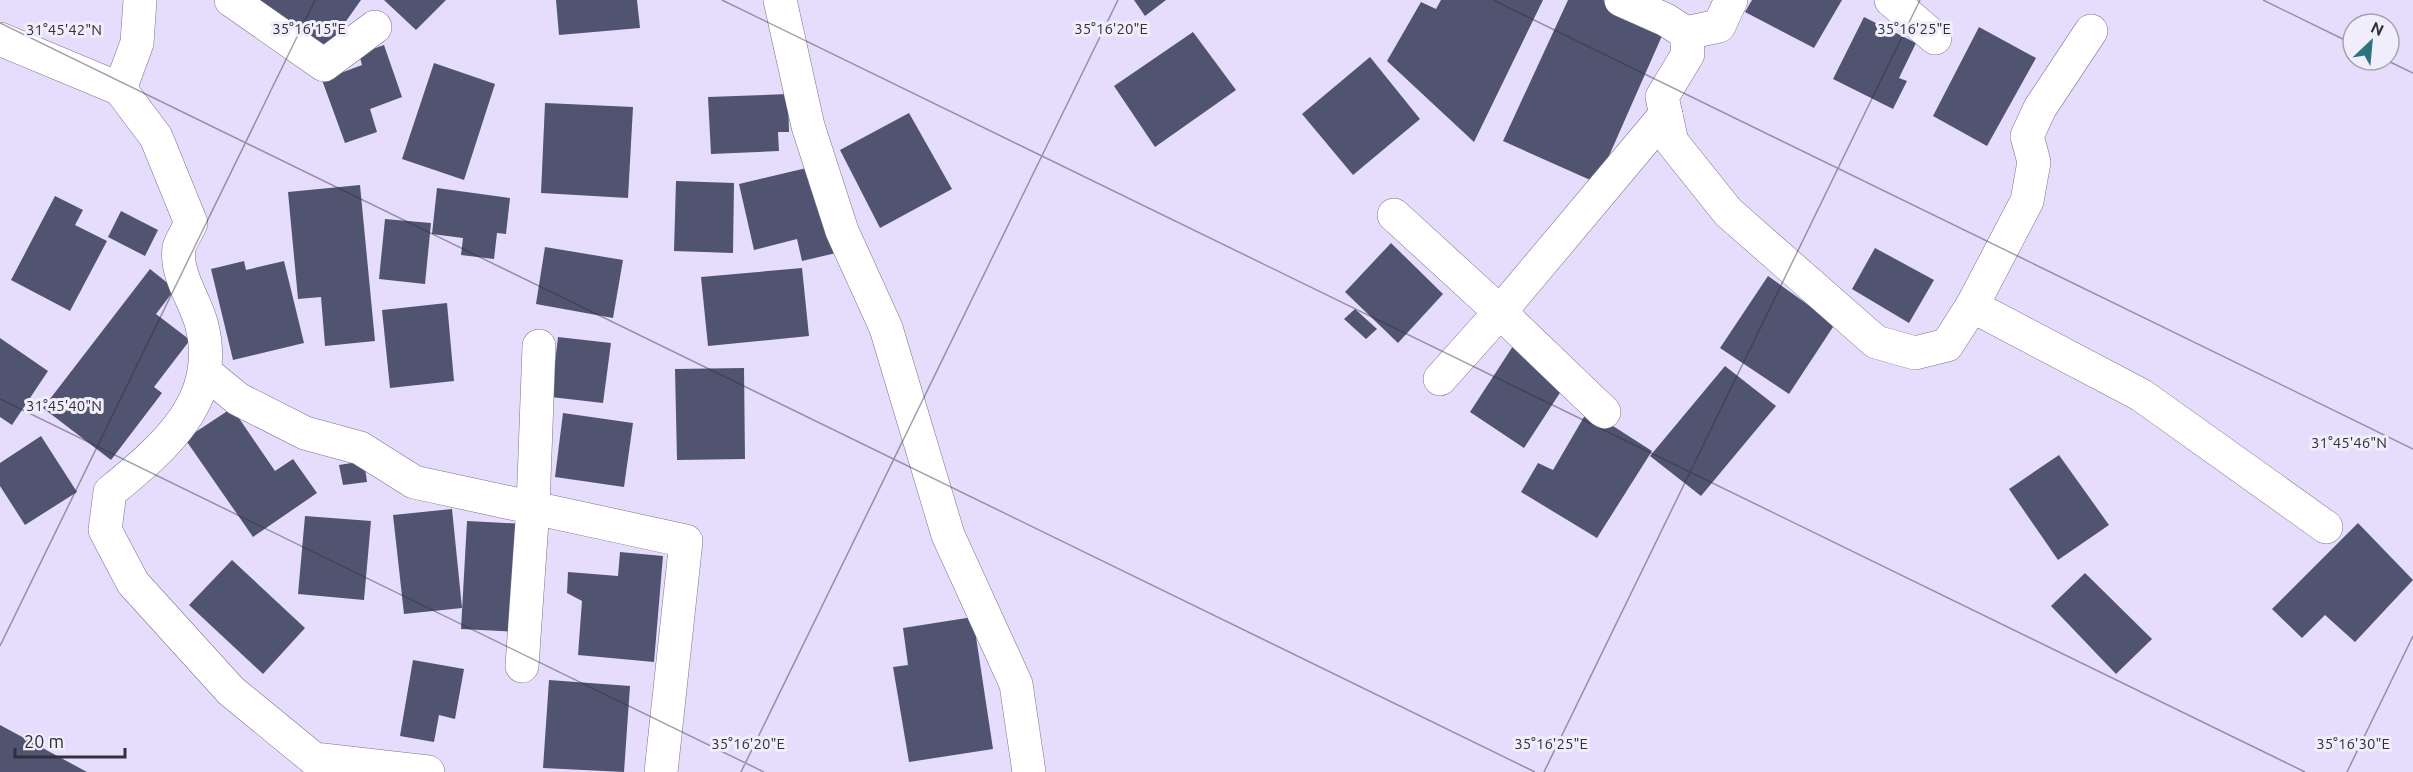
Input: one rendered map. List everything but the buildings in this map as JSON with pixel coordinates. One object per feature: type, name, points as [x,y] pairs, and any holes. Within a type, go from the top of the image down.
[{"type":"street","points":[[120,89],[137,43],[140,0]]},
{"type":"street","points":[[231,0],[324,65],[375,27]]},
{"type":"street","points":[[780,0],[808,126],[842,231],[886,328],[948,535],[1016,684],[1029,772]]},
{"type":"street","points":[[1621,0],[1666,20],[1686,33],[1719,26],[1731,0]]},
{"type":"street","points":[[1891,0],[1935,38]]},
{"type":"street","points":[[1686,33],[1688,54],[1662,97],[1672,142],[1728,212],[1876,342],[1915,353],[1947,345],[1972,306],[2027,201],[2034,162],[2027,136],[2040,108],[2091,31]]},
{"type":"street","points":[[0,39],[120,89],[156,137],[191,223],[179,247],[182,274],[202,327],[206,372],[195,400],[168,443],[110,492],[105,530],[133,583],[231,691],[314,759],[428,772]]},
{"type":"street","points":[[1440,379],[1500,312],[1666,114]]},
{"type":"street","points":[[1394,215],[1604,412]]},
{"type":"street","points":[[1972,306],[2141,395],[2326,527]]},
{"type":"street","points":[[522,666],[533,507],[539,346]]},
{"type":"street","points":[[206,372],[238,399],[305,433],[360,448],[414,482],[686,541],[661,772]]}]
